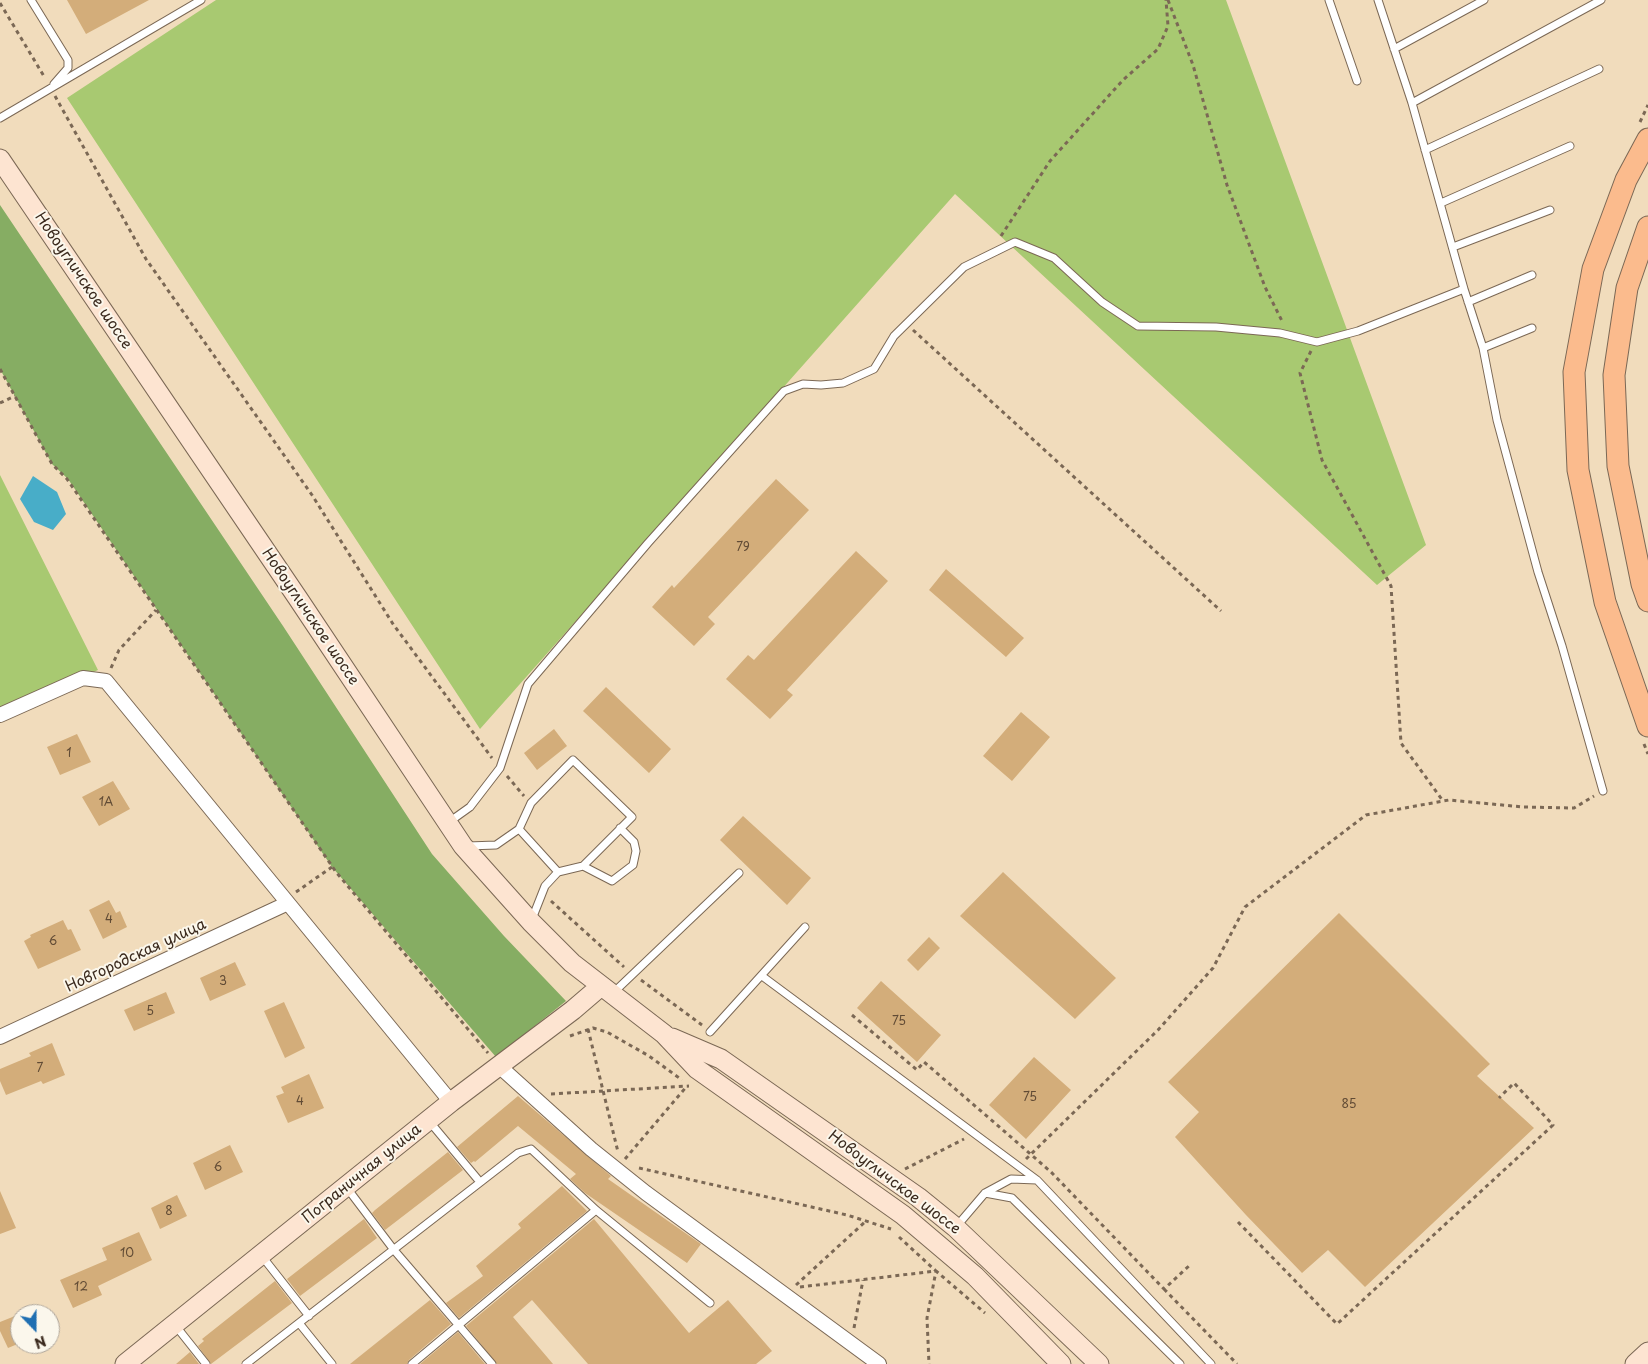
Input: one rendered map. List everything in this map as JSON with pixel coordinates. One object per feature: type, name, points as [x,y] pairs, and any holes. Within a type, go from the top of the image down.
[{"type":"main road","points":[[1648,139],[1626,180],[1592,269],[1574,372],[1578,470],[1603,593],[1648,726]]},
{"type":"main road","name":"Новоугличское шоссе","points":[[0,159],[298,597],[463,846],[531,922],[572,963],[664,1034],[697,1069],[903,1216],[975,1276],[1061,1364]]},
{"type":"main road","points":[[1648,227],[1628,288],[1614,375],[1618,466],[1642,584],[1648,601]]},
{"type":"main road","name":"Пограничная улица","points":[[124,1364],[498,1065],[573,1010],[606,990]]},
{"type":"main road","name":"Новоугличское шоссе","points":[[664,1034],[721,1059],[918,1197],[955,1227],[1099,1364]]},
{"type":"main road","points":[[1635,1364],[1648,1352]]},
{"type":"street","points":[[0,715],[83,678],[106,680],[285,902],[451,1102]]},
{"type":"street","name":"Новгородская улица","points":[[0,1037],[285,902]]},
{"type":"street","points":[[498,1065],[591,1149],[646,1193],[879,1364]]},
{"type":"lane","points":[[31,0],[68,60],[68,68],[51,89]]},
{"type":"lane","points":[[0,118],[201,0]]},
{"type":"lane","points":[[1329,0],[1357,81]]},
{"type":"lane","points":[[1394,49],[1484,0]]},
{"type":"lane","points":[[1412,103],[1601,0]]},
{"type":"lane","points":[[1381,1],[1441,203],[1464,289],[1483,348],[1497,420],[1538,572],[1562,646],[1602,791]]},
{"type":"lane","points":[[1425,150],[1599,69]]},
{"type":"lane","points":[[1441,203],[1570,146]]},
{"type":"lane","points":[[1453,247],[1550,210]]},
{"type":"lane","points":[[447,824],[470,807],[500,768],[528,684],[648,543],[784,391],[803,384],[843,383],[874,369],[894,336],[964,267],[1015,242],[1054,258],[1102,302],[1138,326],[1216,327],[1289,335],[1316,342],[1358,331],[1464,289]]},
{"type":"lane","points":[[1468,302],[1532,275]]},
{"type":"lane","points":[[1483,348],[1532,328]]},
{"type":"lane","points":[[463,846],[496,845],[519,829],[531,803],[573,760],[632,817],[583,866],[558,872],[545,886],[531,922]]},
{"type":"lane","points":[[583,866],[612,881],[633,865],[636,851],[634,842],[620,828]]},
{"type":"lane","points":[[519,829],[558,872]]},
{"type":"lane","points":[[606,990],[739,873]]},
{"type":"lane","points":[[710,1032],[806,927]]},
{"type":"lane","points":[[762,976],[1037,1180],[1211,1364]]},
{"type":"lane","points":[[429,1120],[480,1182]]},
{"type":"lane","points":[[246,1364],[518,1153],[531,1148],[596,1210],[710,1303]]},
{"type":"lane","points":[[955,1227],[985,1193],[1011,1178],[1037,1180]]},
{"type":"lane","points":[[346,1187],[394,1250],[492,1364]]},
{"type":"lane","points":[[985,1193],[1012,1198],[1180,1364]]},
{"type":"lane","points":[[412,1364],[596,1210]]},
{"type":"lane","points":[[261,1255],[309,1316]]},
{"type":"lane","points":[[299,1323],[332,1364]]},
{"type":"lane","points":[[174,1324],[206,1364]]},
{"type":"path","points":[[989,255],[1050,161],[1110,94],[1158,49],[1168,26],[1167,0]]},
{"type":"path","points":[[1167,0],[1193,65],[1227,185],[1244,232],[1265,287],[1289,335]]},
{"type":"path","points":[[0,3],[51,89],[146,258],[312,495],[392,624],[500,768],[531,803]]},
{"type":"path","points":[[906,324],[1221,611]]},
{"type":"path","points":[[1316,342],[1300,373],[1322,460],[1390,586],[1401,743],[1443,801]]},
{"type":"path","points":[[0,369],[52,464],[68,478],[332,867],[498,1065]]},
{"type":"path","points":[[0,403],[15,396]]},
{"type":"path","points":[[106,680],[119,650],[156,610]]},
{"type":"path","points":[[1018,1166],[1158,1030],[1213,968],[1245,907],[1366,815],[1443,801],[1574,808],[1602,791]]},
{"type":"path","points":[[285,902],[332,867]]},
{"type":"path","points":[[852,1015],[917,1070],[924,1062],[1050,1172],[1237,1364]]},
{"type":"path","points":[[566,1037],[593,1028],[608,1032],[630,1044],[688,1085]]},
{"type":"path","points":[[588,1029],[621,1164],[688,1085]]},
{"type":"path","points":[[1238,1222],[1337,1324],[1553,1125],[1514,1083],[1499,1098]]},
{"type":"path","points":[[549,1094],[688,1085]]},
{"type":"path","points":[[904,1169],[965,1138]]},
{"type":"path","points":[[630,1166],[866,1221],[891,1229],[986,1314]]},
{"type":"path","points":[[866,1221],[792,1288],[936,1271]]},
{"type":"path","points":[[1164,1289],[1190,1265]]},
{"type":"path","points":[[929,1364],[927,1318],[936,1271]]},
{"type":"path","points":[[851,1345],[863,1280]]},
{"type":"green space","points":[[216,0],[1226,0],[1426,545],[1377,585],[955,194],[480,729],[67,98]]},
{"type":"green space","points":[[0,205],[283,626],[432,854],[504,936],[566,1001],[496,1057],[332,867],[68,479],[52,464],[0,369]]},
{"type":"green space","points":[[0,475],[98,670],[0,715]]},
{"type":"water","points":[[33,476],[57,492],[66,514],[53,530],[34,522],[20,499]]},
{"type":"building","points":[[67,0],[149,0],[86,34]]},
{"type":"building","points":[[776,479],[809,510],[708,617],[715,624],[694,646],[652,607],[672,585],[674,588]]},
{"type":"building","points":[[856,551],[888,581],[787,690],[793,695],[770,719],[726,679],[748,655],[754,660]]},
{"type":"building","points":[[946,569],[1024,638],[1006,657],[929,590]]},
{"type":"building","points":[[606,687],[671,749],[649,773],[583,711]]},
{"type":"building","points":[[1021,712],[1050,737],[1012,781],[983,756]]},
{"type":"building","points":[[554,729],[567,746],[537,770],[524,753]]},
{"type":"building","points":[[77,734],[91,762],[60,775],[47,747]]},
{"type":"building","points":[[113,781],[130,809],[99,826],[82,797]]},
{"type":"building","points":[[743,816],[811,878],[787,905],[720,840]]},
{"type":"building","points":[[1003,872],[1116,978],[1075,1019],[960,916]]},
{"type":"building","points":[[109,900],[116,913],[120,911],[127,927],[103,939],[89,910]]},
{"type":"building","points":[[1339,913],[1490,1064],[1477,1076],[1534,1128],[1365,1287],[1328,1250],[1302,1273],[1246,1215],[1175,1137],[1199,1112],[1168,1082]]},
{"type":"building","points":[[63,920],[68,930],[71,929],[81,950],[38,969],[24,941],[31,937],[30,935]]},
{"type":"building","points":[[929,937],[940,948],[918,971],[907,960]]},
{"type":"building","points":[[235,962],[246,985],[210,1001],[200,978]]},
{"type":"building","points":[[881,981],[941,1035],[917,1062],[857,1008]]},
{"type":"building","points":[[166,992],[175,1013],[134,1031],[124,1010]]},
{"type":"building","points":[[284,1002],[305,1048],[285,1058],[264,1011]]},
{"type":"building","points":[[52,1043],[65,1075],[43,1084],[41,1081],[6,1095],[0,1081],[0,1069],[31,1056],[29,1053]]},
{"type":"building","points":[[1034,1057],[1071,1090],[1026,1139],[989,1105]]},
{"type":"building","points":[[309,1074],[324,1108],[288,1123],[276,1096],[284,1093],[281,1087]]},
{"type":"building","points":[[518,1096],[611,1176],[608,1179],[701,1244],[687,1263],[585,1193],[570,1179],[576,1174],[518,1126],[475,1162],[471,1163],[457,1147]]},
{"type":"building","points":[[230,1145],[243,1172],[205,1190],[193,1163]]},
{"type":"building","points":[[448,1152],[463,1170],[385,1230],[372,1213]]},
{"type":"building","points":[[562,1186],[587,1211],[459,1318],[446,1303],[483,1276],[476,1266],[521,1228],[518,1224]]},
{"type":"building","points":[[0,1191],[16,1228],[0,1234]]},
{"type":"building","points":[[177,1195],[187,1216],[160,1229],[151,1208]]},
{"type":"building","points":[[364,1219],[377,1238],[300,1296],[287,1279]]},
{"type":"building","points":[[594,1219],[689,1333],[728,1300],[772,1351],[756,1364],[588,1364],[532,1300],[513,1317],[553,1364],[497,1364],[466,1326]]},
{"type":"building","points":[[139,1232],[152,1260],[98,1286],[102,1295],[73,1308],[60,1280],[107,1260],[102,1248]]},
{"type":"building","points":[[275,1281],[292,1303],[211,1364],[198,1346],[204,1341],[202,1339]]},
{"type":"building","points":[[430,1300],[451,1324],[409,1360],[407,1364],[350,1364]]},
{"type":"building","points":[[10,1318],[10,1347],[8,1348],[0,1331],[0,1322]]},
{"type":"building","points":[[458,1332],[485,1364],[420,1364]]},
{"type":"building","points":[[190,1352],[199,1364],[176,1364]]}]
